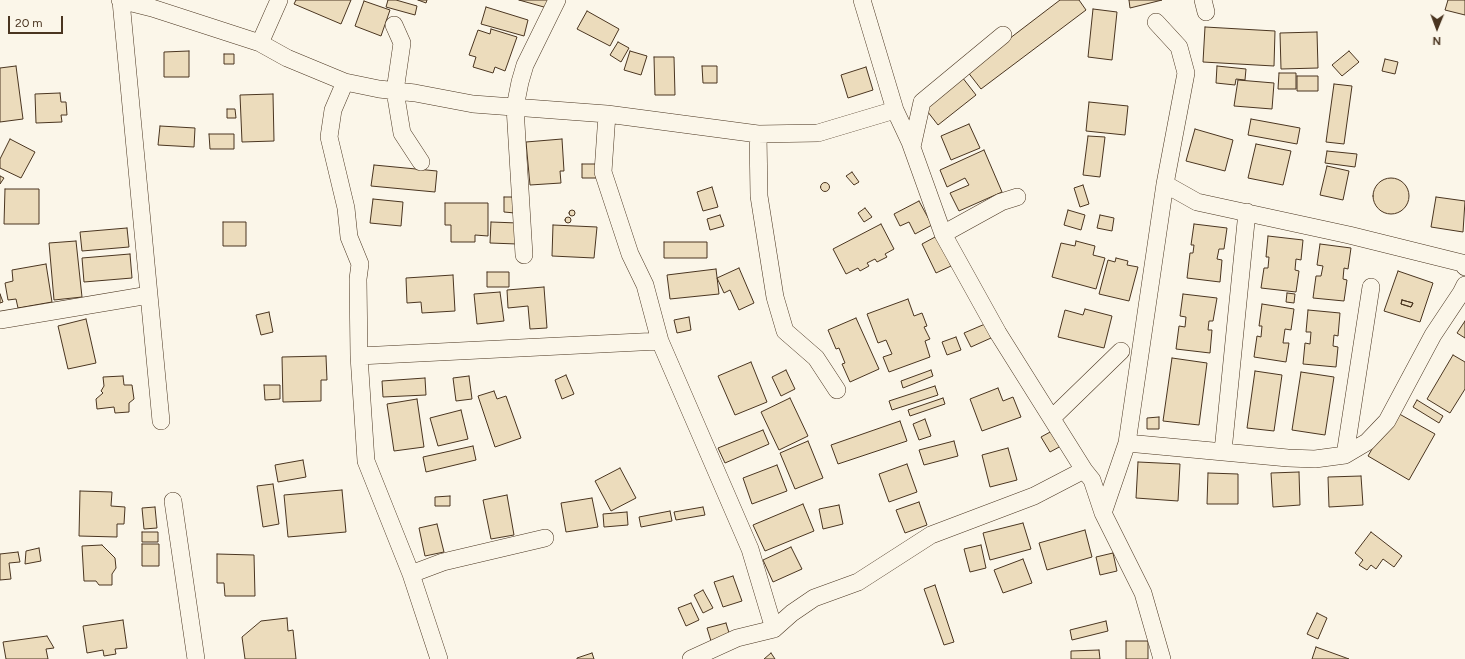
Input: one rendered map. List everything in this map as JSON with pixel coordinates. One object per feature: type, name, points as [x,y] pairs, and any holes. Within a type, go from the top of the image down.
[{"type":"street","points":[[161,421],[120,0],[152,8],[260,44],[287,58],[345,82],[451,101],[607,114],[758,134],[818,133],[895,110]]},
{"type":"street","points":[[260,44],[279,0]]},
{"type":"street","points":[[524,255],[515,107],[525,65],[557,0]]},
{"type":"street","points":[[862,0],[895,110],[912,147],[943,234],[998,333],[1084,470],[1092,480],[1103,513],[1144,593],[1162,659]]},
{"type":"street","points":[[1103,513],[1127,443],[1165,184],[1186,73],[1179,47],[1156,22]]},
{"type":"street","points":[[394,25],[402,43],[396,91],[402,133],[421,162]]},
{"type":"street","points":[[912,147],[922,102],[1003,34]]},
{"type":"street","points":[[345,82],[333,110],[329,137],[346,208],[349,236],[360,264],[358,279],[359,356],[366,461],[411,574],[439,659]]},
{"type":"street","points":[[607,114],[603,172],[630,254],[645,285],[660,341],[750,549],[774,629]]},
{"type":"street","points":[[758,134],[759,196],[775,297],[784,331],[816,358],[837,390]]},
{"type":"street","points":[[1165,184],[1197,202],[1247,212],[1462,263],[1465,267]]},
{"type":"street","points":[[943,234],[1001,202],[1017,197]]},
{"type":"street","points":[[1223,451],[1247,212]]},
{"type":"street","points":[[1127,443],[1315,459],[1345,455],[1367,442],[1387,421],[1433,335],[1462,293],[1465,285]]},
{"type":"street","points":[[1345,455],[1371,287]]},
{"type":"street","points":[[0,320],[149,295]]},
{"type":"street","points":[[359,356],[660,341]]},
{"type":"street","points":[[1052,418],[1121,351]]},
{"type":"street","points":[[692,659],[737,638],[774,629],[792,613],[814,598],[858,582],[931,535],[1034,496],[1084,470]]},
{"type":"street","points":[[173,501],[196,659]]},
{"type":"street","points":[[411,574],[442,562],[545,538]]},
{"type":"building","points":[[296,0],[351,0],[341,24],[294,4]]},
{"type":"building","points":[[388,0],[396,0],[417,6],[415,15],[386,7]]},
{"type":"building","points":[[418,0],[427,0],[426,3]]},
{"type":"building","points":[[519,0],[554,0],[551,9]]},
{"type":"building","points":[[1060,0],[1079,0],[1086,10],[981,89],[967,71]]},
{"type":"building","points":[[1129,0],[1162,0],[1130,8]]},
{"type":"building","points":[[1448,0],[1465,0],[1465,15],[1445,10]]},
{"type":"building","points":[[364,1],[390,10],[381,36],[355,26]]},
{"type":"building","points":[[486,7],[528,20],[524,36],[481,24]]},
{"type":"building","points":[[1093,9],[1117,12],[1112,60],[1088,57]]},
{"type":"building","points":[[587,11],[619,29],[610,46],[577,29]]},
{"type":"building","points":[[1205,27],[1275,31],[1274,66],[1203,62]]},
{"type":"building","points":[[491,29],[517,37],[505,71],[495,67],[493,73],[473,67],[476,57],[469,55],[478,30],[490,34]]},
{"type":"building","points":[[1317,32],[1318,68],[1281,69],[1280,33]]},
{"type":"building","points":[[618,42],[629,48],[621,62],[610,55]]},
{"type":"building","points":[[189,51],[189,77],[164,77],[164,52]]},
{"type":"building","points":[[630,51],[647,56],[641,75],[624,70]]},
{"type":"building","points":[[1349,51],[1359,62],[1342,76],[1332,65]]},
{"type":"building","points":[[224,54],[234,54],[234,64],[224,64]]},
{"type":"building","points":[[654,57],[674,57],[675,95],[655,95]]},
{"type":"building","points":[[1385,59],[1398,62],[1395,74],[1382,71]]},
{"type":"building","points":[[16,66],[23,119],[0,122],[0,68]]},
{"type":"building","points":[[702,66],[717,66],[717,83],[703,83]]},
{"type":"building","points":[[1217,66],[1246,69],[1245,80],[1236,79],[1235,85],[1216,83]]},
{"type":"building","points":[[866,67],[873,90],[848,98],[841,75]]},
{"type":"building","points":[[1279,73],[1296,73],[1296,89],[1278,89]]},
{"type":"building","points":[[1297,76],[1318,76],[1318,91],[1297,91]]},
{"type":"building","points":[[962,77],[976,95],[938,125],[924,107]]},
{"type":"building","points":[[1238,80],[1274,83],[1272,109],[1234,106]]},
{"type":"building","points":[[1334,84],[1352,86],[1344,144],[1326,142]]},
{"type":"building","points":[[60,93],[61,102],[66,102],[67,115],[61,115],[62,122],[36,123],[35,94]]},
{"type":"building","points":[[273,94],[274,141],[242,142],[240,95]]},
{"type":"building","points":[[1089,102],[1128,106],[1125,135],[1086,131]]},
{"type":"building","points":[[227,109],[235,109],[236,118],[227,118]]},
{"type":"building","points":[[1251,119],[1300,128],[1297,144],[1248,135]]},
{"type":"building","points":[[969,124],[980,148],[951,160],[941,136]]},
{"type":"building","points":[[160,126],[195,128],[194,147],[158,145]]},
{"type":"building","points":[[1195,129],[1233,140],[1225,171],[1186,161]]},
{"type":"building","points":[[209,134],[234,134],[234,149],[210,149]]},
{"type":"building","points":[[1088,136],[1105,137],[1100,177],[1083,175]]},
{"type":"building","points":[[10,139],[35,152],[21,178],[0,168],[0,159]]},
{"type":"building","points":[[562,139],[564,171],[560,171],[561,183],[530,185],[526,142]]},
{"type":"building","points":[[1256,144],[1291,151],[1283,185],[1248,178]]},
{"type":"building","points":[[984,150],[1002,192],[959,211],[950,193],[969,185],[965,178],[947,187],[940,170]]},
{"type":"building","points":[[1327,151],[1357,154],[1355,167],[1325,163]]},
{"type":"building","points":[[582,164],[596,164],[596,178],[582,178]]},
{"type":"building","points":[[374,165],[437,171],[435,192],[371,186]]},
{"type":"building","points":[[1327,166],[1349,171],[1343,200],[1320,195]]},
{"type":"building","points":[[852,172],[859,182],[854,185],[846,176]]},
{"type":"building","points":[[0,176],[4,178],[0,184]]},
{"type":"building","points":[[1395,178],[1404,183],[1408,189],[1408,203],[1404,209],[1395,214],[1387,214],[1378,209],[1374,203],[1373,192],[1378,183],[1384,179]]},
{"type":"building","points":[[825,182],[830,187],[825,192],[820,187]]},
{"type":"building","points":[[1083,185],[1089,204],[1080,207],[1074,188]]},
{"type":"building","points":[[712,187],[718,207],[703,211],[697,192]]},
{"type":"building","points":[[5,189],[39,189],[39,224],[4,224]]},
{"type":"building","points":[[504,197],[515,197],[515,213],[504,212]]},
{"type":"building","points":[[1436,197],[1465,201],[1463,232],[1431,227]]},
{"type":"building","points":[[373,199],[403,202],[401,226],[370,223]]},
{"type":"building","points":[[919,201],[932,225],[915,234],[909,222],[900,226],[894,214]]},
{"type":"building","points":[[445,203],[488,203],[488,236],[475,235],[475,242],[451,242],[451,225],[445,225]]},
{"type":"building","points":[[865,208],[872,217],[864,222],[858,213]]},
{"type":"building","points":[[572,210],[575,213],[572,216],[569,213]]},
{"type":"building","points":[[1068,210],[1085,215],[1081,230],[1064,225]]},
{"type":"building","points":[[720,215],[724,226],[710,230],[707,219]]},
{"type":"building","points":[[1100,215],[1114,218],[1112,231],[1097,228]]},
{"type":"building","points":[[568,217],[571,220],[568,223],[565,220]]},
{"type":"building","points":[[223,222],[246,222],[246,246],[223,246]]},
{"type":"building","points":[[491,222],[518,223],[517,244],[490,243]]},
{"type":"building","points":[[881,224],[894,249],[885,254],[887,257],[877,262],[875,259],[867,263],[869,266],[860,271],[858,268],[846,274],[833,249]]},
{"type":"building","points":[[1194,224],[1227,228],[1224,249],[1219,249],[1217,259],[1222,260],[1220,282],[1187,278],[1190,253],[1193,253],[1194,245],[1191,245]]},
{"type":"building","points":[[553,225],[597,227],[594,258],[552,256]]},
{"type":"building","points":[[127,228],[129,247],[82,251],[80,232]]},
{"type":"building","points":[[937,236],[951,266],[936,273],[922,244]]},
{"type":"building","points":[[1268,236],[1303,240],[1301,260],[1296,259],[1295,270],[1299,271],[1296,292],[1261,288],[1264,268],[1268,268],[1269,257],[1266,257]]},
{"type":"building","points":[[76,241],[82,297],[54,300],[49,243]]},
{"type":"building","points":[[1076,241],[1095,246],[1093,255],[1105,258],[1096,289],[1052,277],[1061,243],[1075,246]]},
{"type":"building","points":[[664,242],[707,242],[707,258],[664,258]]},
{"type":"building","points":[[1320,244],[1351,248],[1348,269],[1344,268],[1343,279],[1347,280],[1344,301],[1313,298],[1316,276],[1321,276],[1323,266],[1317,265]]},
{"type":"building","points":[[130,254],[132,278],[84,282],[82,258]]},
{"type":"building","points":[[1116,258],[1128,261],[1127,265],[1138,267],[1129,301],[1099,294],[1108,260],[1115,262]]},
{"type":"building","points":[[46,264],[52,302],[18,308],[16,299],[8,300],[5,283],[13,281],[12,270]]},
{"type":"building","points":[[739,268],[754,303],[739,310],[730,290],[724,293],[717,278]]},
{"type":"building","points":[[716,269],[719,294],[670,299],[667,275]]},
{"type":"building","points":[[1398,271],[1433,283],[1420,322],[1384,311]],"holes":[[[1402,300],[1413,303],[1411,307],[1401,304]]]},
{"type":"building","points":[[487,272],[509,272],[509,287],[487,287]]},
{"type":"building","points":[[453,275],[455,311],[422,313],[421,302],[407,303],[406,278]]},
{"type":"building","points":[[544,287],[547,328],[530,329],[528,306],[508,308],[507,290]]},
{"type":"building","points":[[500,292],[504,321],[477,324],[474,294]]},
{"type":"building","points":[[1287,293],[1295,294],[1294,303],[1286,302]]},
{"type":"building","points":[[0,294],[3,302],[0,303]]},
{"type":"building","points":[[1183,294],[1217,298],[1213,321],[1209,321],[1208,330],[1212,330],[1210,353],[1176,349],[1179,326],[1185,327],[1186,317],[1180,316]]},
{"type":"building","points":[[908,299],[914,316],[922,313],[927,326],[924,327],[930,339],[925,341],[930,357],[889,372],[883,357],[892,354],[886,340],[878,343],[867,314]]},
{"type":"building","points":[[1402,300],[1413,303],[1411,307],[1401,304]]},
{"type":"building","points":[[1262,304],[1294,309],[1291,330],[1285,329],[1283,343],[1289,343],[1286,362],[1254,357],[1257,336],[1261,337],[1262,326],[1259,326]]},
{"type":"building","points":[[1085,309],[1112,316],[1104,348],[1058,337],[1065,310],[1083,315]]},
{"type":"building","points":[[1308,310],[1340,313],[1338,336],[1334,335],[1333,346],[1338,347],[1336,367],[1303,364],[1305,343],[1310,344],[1311,332],[1306,332]]},
{"type":"building","points":[[269,312],[273,332],[261,335],[256,315]]},
{"type":"building","points":[[689,317],[691,330],[677,333],[674,320]]},
{"type":"building","points":[[856,318],[879,369],[850,382],[842,364],[845,363],[839,348],[836,349],[828,330]]},
{"type":"building","points":[[86,319],[96,363],[68,369],[58,326]]},
{"type":"building","points":[[1465,321],[1465,338],[1457,333]]},
{"type":"building","points":[[985,324],[991,338],[971,347],[964,333]]},
{"type":"building","points":[[956,337],[961,350],[947,355],[942,342]]},
{"type":"building","points":[[1453,355],[1465,362],[1465,389],[1450,413],[1427,399]]},
{"type":"building","points":[[326,356],[327,380],[321,380],[321,401],[283,402],[282,357]]},
{"type":"building","points":[[1172,358],[1207,363],[1199,425],[1163,421]]},
{"type":"building","points":[[751,362],[767,402],[735,415],[718,376]]},
{"type":"building","points":[[786,370],[795,389],[781,396],[772,377]]},
{"type":"building","points":[[931,370],[933,376],[903,388],[901,381]]},
{"type":"building","points":[[1255,371],[1282,375],[1274,431],[1247,428]]},
{"type":"building","points":[[1301,372],[1334,377],[1325,435],[1292,430]]},
{"type":"building","points":[[566,375],[574,394],[562,399],[555,380]]},
{"type":"building","points":[[123,376],[124,385],[132,385],[134,399],[129,403],[129,412],[115,413],[114,407],[97,409],[96,399],[103,393],[101,391],[104,386],[103,377]]},
{"type":"building","points":[[469,376],[472,399],[456,401],[453,378]]},
{"type":"building","points":[[425,378],[426,395],[383,397],[382,381]]},
{"type":"building","points":[[264,385],[280,385],[280,399],[265,400]]},
{"type":"building","points":[[935,386],[938,395],[892,410],[889,401]]},
{"type":"building","points":[[998,388],[1003,401],[1013,397],[1021,417],[982,431],[970,399]]},
{"type":"building","points":[[494,391],[497,399],[506,396],[521,438],[495,447],[478,396]]},
{"type":"building","points":[[790,398],[808,436],[779,450],[761,412]]},
{"type":"building","points":[[943,398],[945,404],[910,416],[908,410]]},
{"type":"building","points":[[417,399],[424,447],[394,451],[387,404]]},
{"type":"building","points":[[1417,400],[1443,416],[1439,423],[1413,407]]},
{"type":"building","points":[[461,410],[468,439],[438,446],[430,418]]},
{"type":"building","points":[[1394,411],[1435,434],[1409,480],[1368,456]]},
{"type":"building","points":[[1159,417],[1159,429],[1147,429],[1147,418]]},
{"type":"building","points":[[925,419],[931,436],[919,440],[913,424]]},
{"type":"building","points":[[900,421],[907,441],[838,464],[831,445]]},
{"type":"building","points":[[763,430],[769,444],[725,463],[718,448]]},
{"type":"building","points":[[1052,431],[1061,446],[1050,452],[1041,437]]},
{"type":"building","points":[[808,441],[823,478],[795,489],[780,453]]},
{"type":"building","points":[[954,441],[958,456],[924,465],[919,450]]},
{"type":"building","points":[[473,446],[476,460],[426,472],[423,457]]},
{"type":"building","points":[[1008,448],[1017,480],[990,487],[982,455]]},
{"type":"building","points":[[303,460],[306,477],[278,482],[275,465]]},
{"type":"building","points":[[1138,462],[1180,464],[1178,501],[1136,498]]},
{"type":"building","points":[[907,464],[917,492],[889,502],[879,474]]},
{"type":"building","points":[[777,465],[787,491],[752,504],[743,478]]},
{"type":"building","points":[[620,468],[636,498],[611,511],[595,481]]},
{"type":"building","points":[[1299,472],[1300,505],[1273,507],[1271,473]]},
{"type":"building","points":[[1208,473],[1238,474],[1238,504],[1207,504]]},
{"type":"building","points":[[1361,476],[1363,505],[1329,507],[1328,477]]},
{"type":"building","points":[[273,484],[279,524],[263,527],[257,486]]},
{"type":"building","points":[[342,490],[346,532],[288,537],[284,495]]},
{"type":"building","points":[[80,491],[112,492],[111,506],[125,507],[124,524],[117,524],[117,537],[79,536]]},
{"type":"building","points":[[507,495],[514,535],[491,539],[483,500]]},
{"type":"building","points":[[450,496],[450,506],[435,506],[435,497]]},
{"type":"building","points":[[592,498],[598,527],[566,532],[561,503]]},
{"type":"building","points":[[919,502],[927,525],[905,533],[896,510]]},
{"type":"building","points":[[803,504],[814,531],[765,551],[753,525]]},
{"type":"building","points":[[839,505],[843,524],[823,529],[819,509]]},
{"type":"building","points":[[155,507],[157,528],[144,529],[142,508]]},
{"type":"building","points":[[703,507],[705,515],[676,520],[674,512]]},
{"type":"building","points":[[670,511],[672,521],[641,527],[639,517]]},
{"type":"building","points":[[627,512],[628,525],[604,527],[603,514]]},
{"type":"building","points":[[1023,523],[1031,549],[990,560],[983,533]]},
{"type":"building","points":[[437,524],[444,552],[425,556],[419,528]]},
{"type":"building","points":[[1085,530],[1092,557],[1047,570],[1039,543]]},
{"type":"building","points":[[142,532],[158,532],[158,542],[142,542]]},
{"type":"building","points":[[1371,532],[1402,556],[1394,567],[1383,559],[1376,569],[1371,565],[1367,570],[1359,565],[1363,560],[1355,553]]},
{"type":"building","points":[[142,544],[159,544],[159,566],[142,566]]},
{"type":"building","points":[[102,545],[115,558],[116,568],[112,574],[112,585],[99,585],[96,581],[84,581],[82,546]]},
{"type":"building","points":[[981,545],[986,568],[970,572],[964,549]]},
{"type":"building","points":[[791,547],[802,569],[773,582],[763,560]]},
{"type":"building","points":[[39,548],[41,561],[25,564],[26,551]]},
{"type":"building","points":[[18,552],[20,562],[9,563],[11,579],[0,580],[0,554]]},
{"type":"building","points":[[1113,553],[1117,571],[1100,575],[1096,557]]},
{"type":"building","points":[[217,554],[254,555],[255,596],[225,596],[224,583],[217,583]]},
{"type":"building","points":[[1023,559],[1032,583],[1003,593],[994,570]]},
{"type":"building","points":[[733,576],[742,601],[723,607],[714,582]]},
{"type":"building","points":[[935,585],[954,642],[944,645],[924,589]]},
{"type":"building","points":[[703,590],[713,608],[703,613],[694,595]]},
{"type":"building","points":[[691,603],[699,620],[686,626],[678,608]]},
{"type":"building","points":[[1317,613],[1327,618],[1318,639],[1307,634]]},
{"type":"building","points":[[287,618],[288,631],[293,630],[296,659],[245,659],[242,637],[261,621]]},
{"type":"building","points":[[123,620],[127,648],[115,649],[116,654],[104,656],[103,650],[87,653],[83,626]]},
{"type":"building","points":[[1106,621],[1108,631],[1072,640],[1070,630]]},
{"type":"building","points":[[726,623],[730,636],[711,641],[707,628]]},
{"type":"building","points":[[47,636],[54,648],[46,649],[48,659],[6,659],[3,642]]},
{"type":"building","points":[[1126,641],[1148,641],[1148,659],[1126,659]]},
{"type":"building","points":[[1316,647],[1349,659],[1312,659]]},
{"type":"building","points":[[1099,650],[1100,659],[1071,659],[1071,651]]},
{"type":"building","points":[[592,653],[594,659],[577,659],[577,658]]},
{"type":"building","points":[[771,653],[775,659],[764,659]]}]
